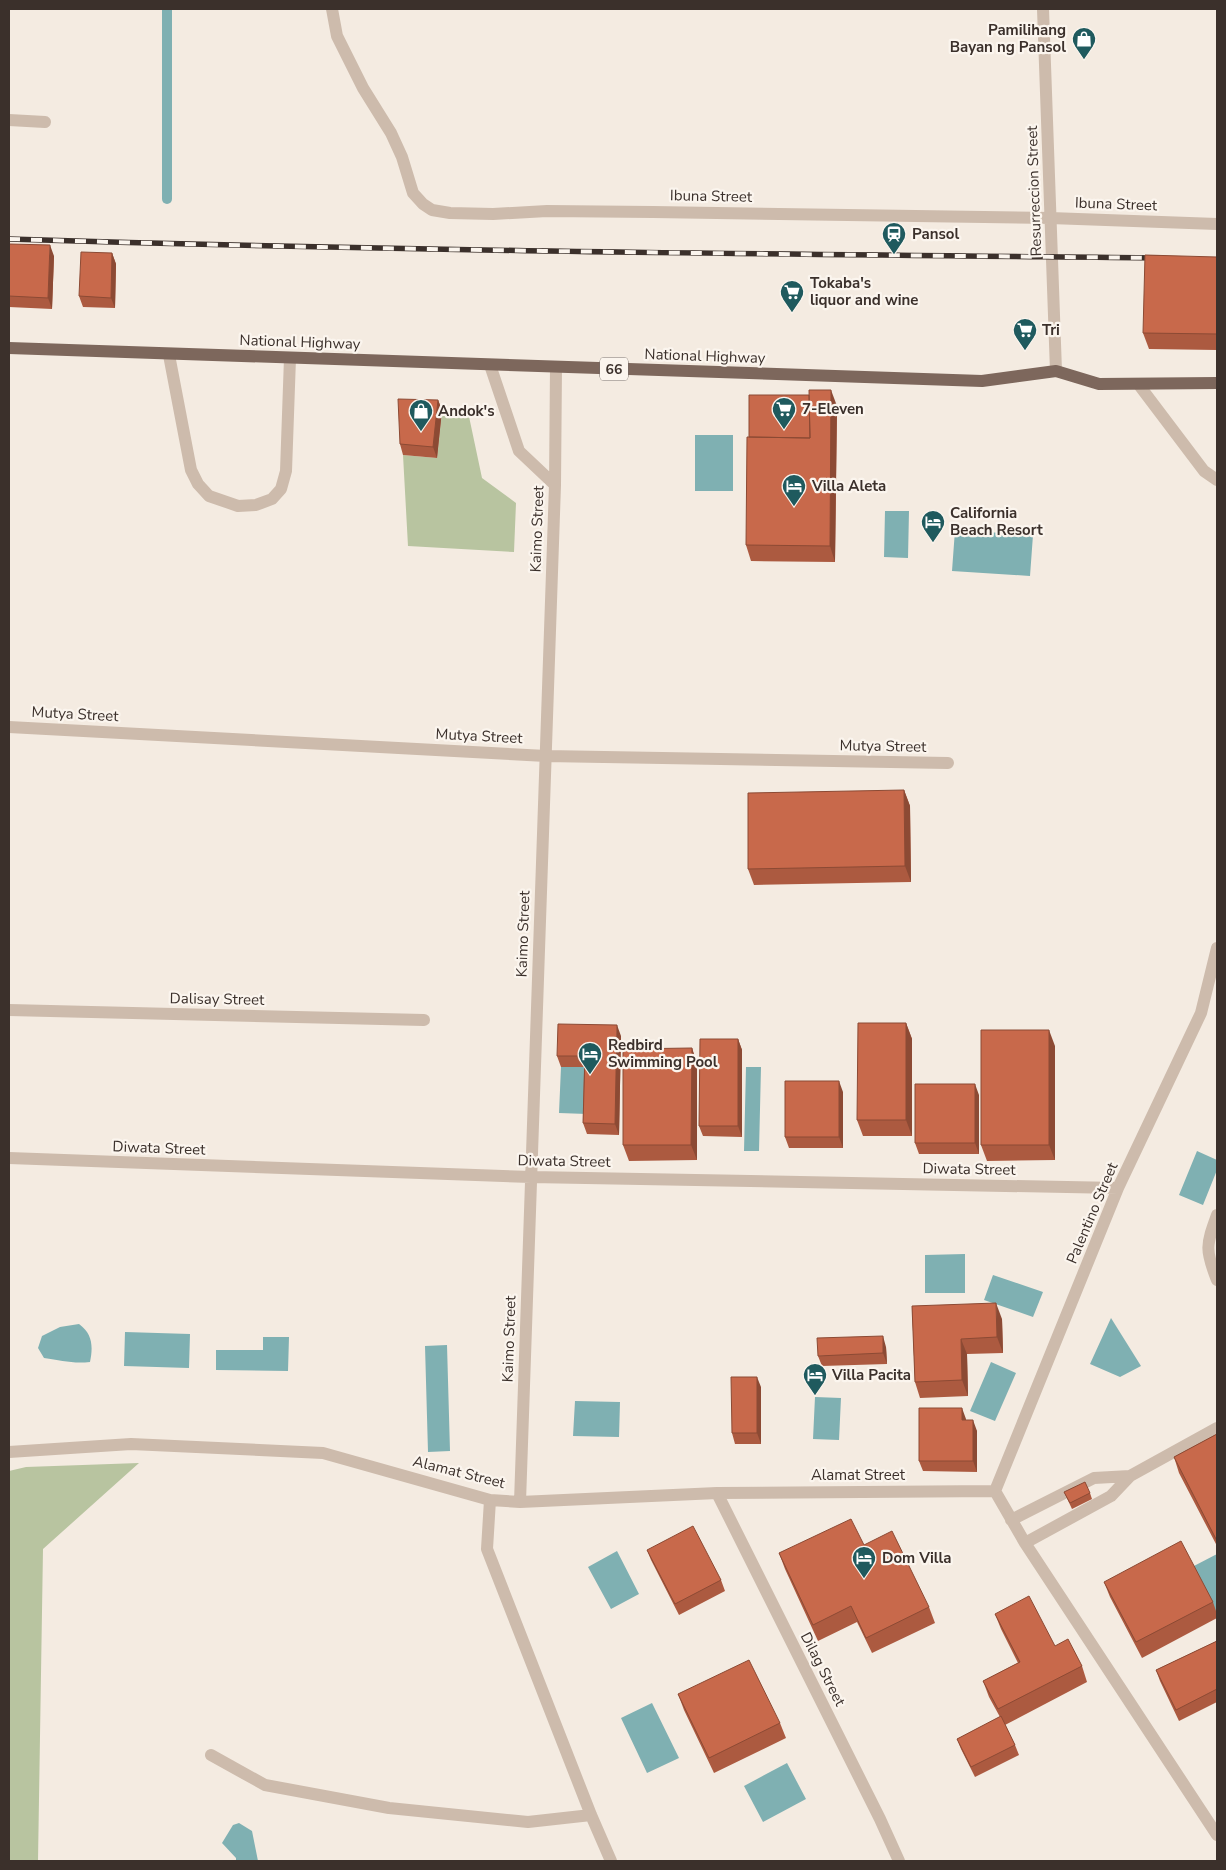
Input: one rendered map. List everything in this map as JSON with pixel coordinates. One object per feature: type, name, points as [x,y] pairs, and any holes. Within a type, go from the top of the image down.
[{"type":"main road","name":"National Highway","points":[[9,348],[169,355],[982,381],[1056,372],[1099,384],[1217,383]]},
{"type":"street","name":"Ibuna Street","points":[[332,9],[337,36],[363,88],[391,133],[402,157],[413,193],[422,204],[432,210],[450,213],[493,214],[601,211],[1050,218],[1217,224]]},
{"type":"street","name":"Resurreccion Street","points":[[1043,9],[1056,372]]},
{"type":"street","points":[[9,120],[45,122]]},
{"type":"street","points":[[169,355],[191,470],[194,477],[209,496],[238,506],[256,506],[272,498],[281,489],[286,471],[290,358]]},
{"type":"street","points":[[490,365],[519,451],[555,485]]},
{"type":"street","name":"Kaimo Street","points":[[520,1502],[555,485],[556,367]]},
{"type":"street","points":[[1140,385],[1204,471],[1217,480]]},
{"type":"street","name":"Mutya Street","points":[[9,727],[546,756],[948,763]]},
{"type":"street","name":"Palentino Street","points":[[995,1491],[1118,1188],[1201,1013],[1217,948]]},
{"type":"street","name":"Dalisay Street","points":[[9,1010],[424,1020]]},
{"type":"street","name":"Diwata Street","points":[[9,1158],[532,1177],[1118,1188]]},
{"type":"street","points":[[1217,1215],[1207,1248],[1217,1280]]},
{"type":"street","points":[[1025,1543],[1111,1496],[1130,1476],[1217,1428]]},
{"type":"street","name":"Alamat Street","points":[[9,1452],[131,1444],[323,1452],[490,1500],[520,1502],[717,1493],[995,1491]]},
{"type":"street","points":[[1011,1520],[1094,1478],[1130,1476]]},
{"type":"street","points":[[995,1491],[1025,1543],[1217,1835]]},
{"type":"street","name":"Dilag Street","points":[[717,1493],[880,1819],[899,1861]]},
{"type":"street","points":[[490,1500],[487,1549],[591,1815],[612,1861]]},
{"type":"street","points":[[212,1755],[265,1785],[389,1808],[528,1822],[591,1815]]},
{"type":"green space","points":[[467,407],[482,478],[516,503],[514,552],[408,546],[403,455],[437,458],[442,410]]},
{"type":"green space","points":[[139,1463],[43,1549],[38,1861],[9,1861],[9,1471],[26,1467]]},
{"type":"water","points":[[695,435],[733,435],[733,491],[695,491]]},
{"type":"water","points":[[885,511],[909,511],[908,558],[884,557]]},
{"type":"water","points":[[955,530],[1033,535],[1030,576],[952,571]]},
{"type":"water","points":[[561,1067],[589,1067],[587,1114],[559,1113]]},
{"type":"water","points":[[746,1067],[761,1067],[759,1151],[744,1151]]},
{"type":"water","points":[[1197,1151],[1217,1160],[1217,1170],[1203,1205],[1179,1195]]},
{"type":"water","points":[[965,1254],[965,1293],[925,1293],[925,1255]]},
{"type":"water","points":[[993,1275],[1043,1292],[1033,1317],[984,1300]]},
{"type":"water","points":[[1111,1318],[1141,1366],[1120,1377],[1090,1364]]},
{"type":"water","points":[[79,1324],[87,1332],[91,1341],[90,1362],[72,1362],[44,1358],[38,1348],[42,1336],[60,1327]]},
{"type":"water","points":[[125,1332],[190,1334],[189,1368],[124,1366]]},
{"type":"water","points":[[263,1337],[289,1337],[288,1371],[216,1370],[216,1350],[263,1350]]},
{"type":"water","points":[[447,1345],[450,1451],[428,1452],[425,1346]]},
{"type":"water","points":[[991,1362],[1016,1373],[995,1421],[970,1411]]},
{"type":"water","points":[[815,1397],[841,1398],[839,1440],[813,1439]]},
{"type":"water","points":[[575,1401],[620,1402],[619,1437],[573,1436]]},
{"type":"water","points":[[617,1551],[639,1594],[611,1609],[588,1567]]},
{"type":"water","points":[[1217,1554],[1217,1615],[1192,1567]]},
{"type":"water","points":[[652,1703],[679,1758],[647,1773],[621,1718]]},
{"type":"water","points":[[787,1763],[806,1799],[763,1822],[744,1786]]},
{"type":"water","points":[[239,1823],[252,1831],[258,1861],[236,1861],[236,1858],[222,1843],[233,1825]]},
{"type":"building","points":[[9,244],[50,245],[48,298],[9,296]]},
{"type":"building","points":[[81,252],[112,253],[111,298],[79,296]]},
{"type":"building","points":[[1145,255],[1217,257],[1217,334],[1143,333]]},
{"type":"building","name":"Villa Aleta","points":[[809,390],[831,390],[830,546],[746,545],[747,437],[810,438]]},
{"type":"building","name":"7-Eleven","points":[[749,395],[809,395],[810,438],[749,437]]},
{"type":"building","name":"Andok's","points":[[398,399],[438,400],[433,447],[400,444]]},
{"type":"building","points":[[904,790],[905,866],[748,869],[748,793]]},
{"type":"building","points":[[858,1023],[906,1023],[906,1120],[857,1120]]},
{"type":"building","points":[[558,1024],[617,1025],[615,1124],[583,1123],[585,1056],[557,1056]]},
{"type":"building","points":[[981,1030],[1049,1030],[1049,1145],[981,1145]]},
{"type":"building","points":[[700,1039],[738,1039],[738,1126],[699,1126]]},
{"type":"building","points":[[692,1048],[691,1145],[623,1145],[623,1049]]},
{"type":"building","points":[[785,1081],[839,1081],[839,1137],[785,1137]]},
{"type":"building","points":[[915,1084],[975,1084],[975,1143],[915,1143]]},
{"type":"building","points":[[996,1303],[997,1337],[961,1339],[962,1380],[915,1382],[912,1306]]},
{"type":"building","points":[[883,1336],[883,1353],[818,1356],[817,1338]]},
{"type":"building","points":[[731,1377],[757,1377],[757,1433],[732,1433]]},
{"type":"building","points":[[919,1408],[962,1408],[962,1420],[973,1420],[973,1461],[919,1461]]},
{"type":"building","points":[[1217,1434],[1217,1541],[1174,1457]]},
{"type":"building","points":[[1085,1482],[1090,1493],[1070,1503],[1064,1492]]},
{"type":"building","points":[[851,1519],[864,1545],[892,1531],[929,1607],[866,1638],[851,1606],[813,1625],[779,1553]]},
{"type":"building","points":[[693,1526],[721,1580],[675,1604],[647,1550]]},
{"type":"building","points":[[1181,1541],[1213,1602],[1136,1642],[1104,1582]]},
{"type":"building","points":[[1029,1596],[1055,1646],[1068,1639],[1082,1666],[998,1709],[983,1681],[1020,1662],[995,1614]]},
{"type":"building","points":[[1217,1641],[1217,1689],[1176,1710],[1156,1670]]},
{"type":"building","points":[[749,1660],[780,1723],[709,1758],[678,1694]]},
{"type":"building","points":[[1001,1716],[1015,1745],[971,1767],[957,1739]]},
{"type":"waterway","points":[[167,9],[167,199]]},
{"type":"railway","points":[[9,239],[440,249],[1159,258]]},
{"type":"place","name":"Pamilihang Bayan ng Pansol","points":[[1084,60]]},
{"type":"place","name":"Pansol","points":[[894,255]]},
{"type":"place","name":"Tokaba's liquor and wine","points":[[792,313]]},
{"type":"place","name":"Tri","points":[[1025,351]]},
{"type":"place","name":"7-Eleven","points":[[784,430]]},
{"type":"place","name":"Andok's","points":[[421,432]]},
{"type":"place","name":"Villa Aleta","points":[[794,507]]},
{"type":"place","name":"California Beach Resort","points":[[933,543]]},
{"type":"place","name":"Redbird Swimming Pool","points":[[590,1075]]},
{"type":"place","name":"Villa Pacita","points":[[815,1396]]},
{"type":"place","name":"Dom Villa","points":[[864,1579]]}]
